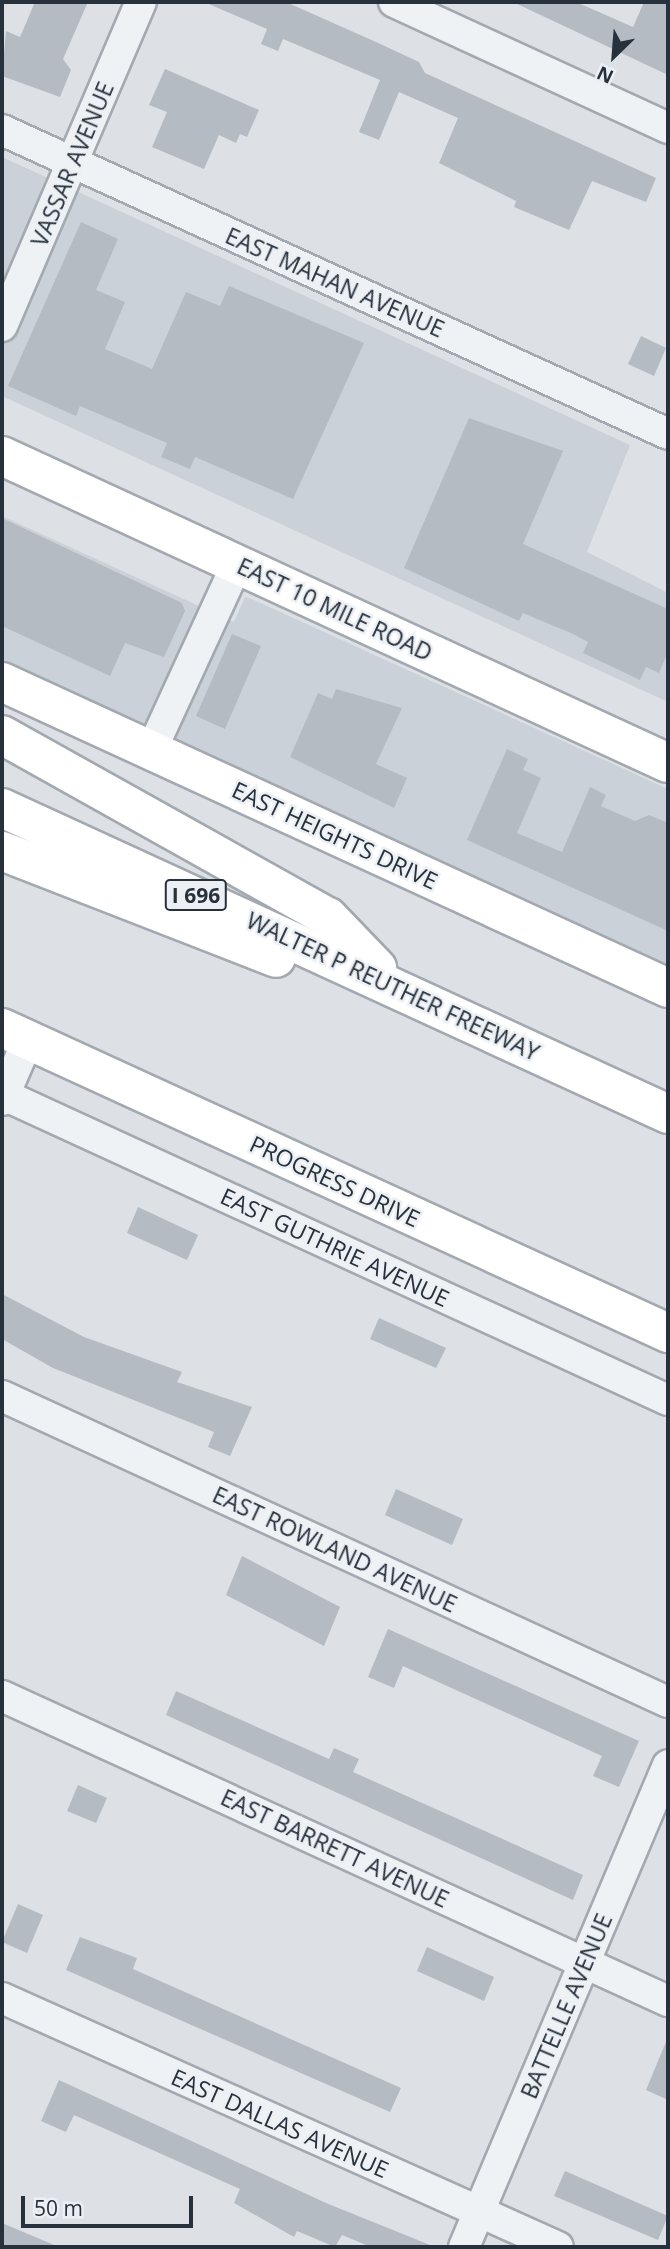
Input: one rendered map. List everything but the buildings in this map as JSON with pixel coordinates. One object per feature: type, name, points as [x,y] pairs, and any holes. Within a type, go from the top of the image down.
[{"type":"main road","name":"EAST 10 MILE ROAD","points":[[2,456],[668,763]]},
{"type":"main road","name":"EAST HEIGHTS DRIVE","points":[[2,682],[668,988]]},
{"type":"main road","points":[[2,735],[328,916],[390,982]]},
{"type":"main road","name":"WALTER P REUTHER FREEWAY","points":[[2,808],[390,982],[668,1114]]},
{"type":"main road","points":[[2,851],[614,1089]]},
{"type":"main road","name":"PROGRESS DRIVE","points":[[15,1034],[668,1333]]},
{"type":"street","name":"VASSAR AVENUE","points":[[2,326],[141,2]]},
{"type":"street","points":[[394,2],[668,128]]},
{"type":"street","name":"EAST MAHAN AVENUE","points":[[2,130],[668,434]]},
{"type":"street","points":[[151,751],[237,564]]},
{"type":"street","points":[[2,1096],[15,1034]]},
{"type":"street","name":"EAST GUTHRIE AVENUE","points":[[2,1096],[668,1400]]},
{"type":"street","name":"EAST ROWLAND AVENUE","points":[[2,1396],[668,1702]]},
{"type":"street","name":"EAST BARRETT AVENUE","points":[[2,1696],[668,2001]]},
{"type":"street","name":"BATTELLE AVENUE","points":[[464,2247],[668,1765]]},
{"type":"street","name":"EAST DALLAS AVENUE","points":[[2,1998],[558,2247]]},
{"type":"shaded area","points":[[2,157],[630,445],[587,552],[668,593],[668,702],[2,396]]},
{"type":"shaded area","points":[[2,516],[234,622],[245,597],[252,599],[668,789],[668,972],[2,667]]}]
